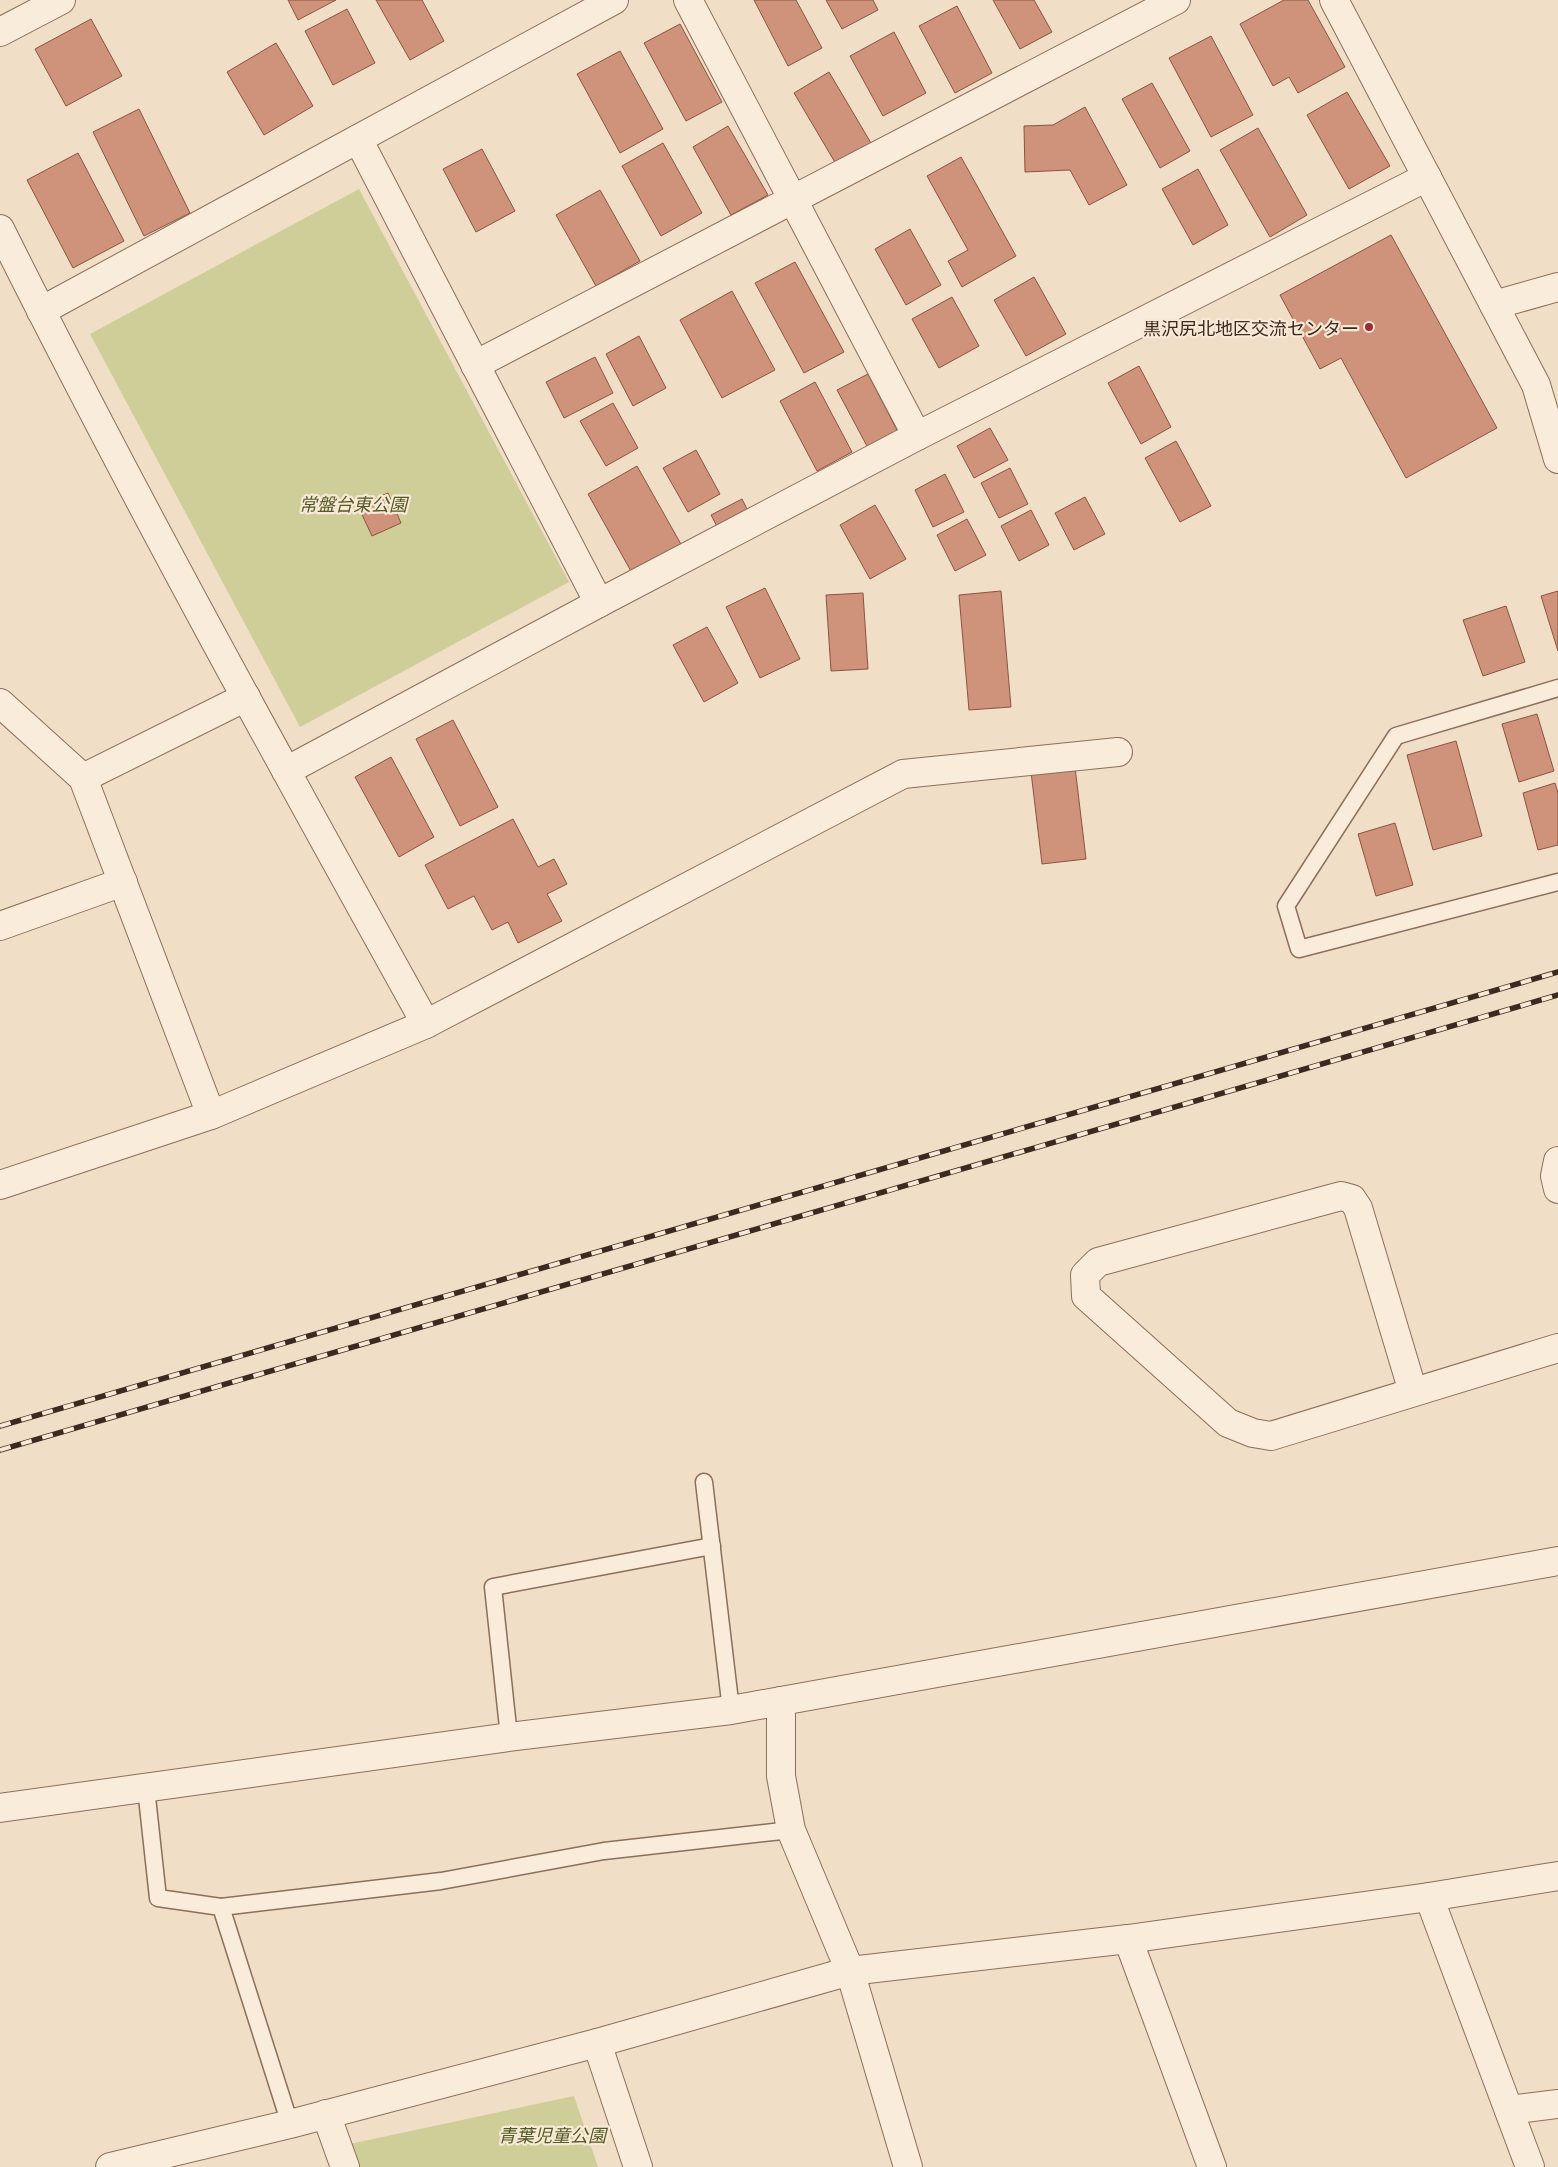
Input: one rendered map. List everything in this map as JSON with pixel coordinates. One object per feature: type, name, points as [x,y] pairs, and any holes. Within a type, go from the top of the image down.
[{"type":"street","points":[[0,32],[61,0]]},
{"type":"street","points":[[41,311],[614,0]]},
{"type":"street","points":[[688,0],[917,436]]},
{"type":"street","points":[[475,365],[1176,0]]},
{"type":"street","points":[[1334,0],[1536,385],[1558,459]]},
{"type":"street","points":[[358,139],[599,604]]},
{"type":"street","points":[[286,771],[917,436],[1427,178]]},
{"type":"street","points":[[0,229],[41,311],[246,697],[426,1024]]},
{"type":"street","points":[[1494,305],[1558,287]]},
{"type":"street","points":[[83,778],[246,697]]},
{"type":"street","points":[[0,703],[83,778],[210,1115]]},
{"type":"street","points":[[0,1185],[210,1115],[426,1024],[903,774],[1118,752]]},
{"type":"street","points":[[0,926],[123,882]]},
{"type":"street","points":[[1558,1161],[1554,1176],[1558,1188]]},
{"type":"street","points":[[1413,1392],[1358,1208],[1352,1199],[1341,1196],[1098,1262],[1085,1275],[1086,1296],[1228,1423],[1253,1433],[1271,1436],[1558,1348]]},
{"type":"street","points":[[0,1808],[509,1737],[731,1710],[1558,1561]]},
{"type":"street","points":[[781,1701],[781,1776],[791,1830],[850,1971],[908,2167]]},
{"type":"street","points":[[110,2167],[290,2124],[597,2043],[850,1971],[1128,1939],[1558,1876]]},
{"type":"street","points":[[1429,1896],[1530,2167]]},
{"type":"street","points":[[1128,1939],[1212,2167]]},
{"type":"street","points":[[597,2043],[638,2167]]},
{"type":"street","points":[[1509,2110],[1558,2104]]},
{"type":"street","points":[[326,2114],[345,2167]]},
{"type":"lane","points":[[1558,688],[1396,736],[1286,906],[1299,949],[1558,882]]},
{"type":"lane","points":[[704,1482],[731,1710]]},
{"type":"lane","points":[[509,1737],[493,1587],[712,1546]]},
{"type":"lane","points":[[146,1788],[158,1898],[221,1907],[441,1881],[604,1851],[791,1830]]},
{"type":"lane","points":[[221,1907],[290,2124]]},
{"type":"green space","name":"常盤台東公園","points":[[359,189],[569,582],[300,727],[90,334]]},
{"type":"green space","name":"青葉児童公園","points":[[574,2096],[598,2167],[337,2167],[331,2148]]},
{"type":"building","points":[[288,0],[336,0],[298,20]]},
{"type":"building","points":[[376,0],[422,0],[444,41],[410,60]]},
{"type":"building","points":[[754,0],[796,0],[822,48],[788,66]]},
{"type":"building","points":[[826,0],[873,0],[878,10],[842,29]]},
{"type":"building","points":[[993,0],[1034,0],[1052,32],[1020,49]]},
{"type":"building","points":[[1284,0],[1308,0],[1345,67],[1298,93],[1289,77],[1273,86],[1240,24]]},
{"type":"building","points":[[957,6],[992,73],[955,93],[919,26]]},
{"type":"building","points":[[347,9],[375,63],[333,85],[305,31]]},
{"type":"building","points":[[91,19],[122,76],[66,106],[35,49]]},
{"type":"building","points":[[680,24],[722,102],[686,121],[644,43]]},
{"type":"building","points":[[894,32],[926,93],[883,116],[850,56]]},
{"type":"building","points":[[1211,36],[1253,115],[1211,137],[1169,58]]},
{"type":"building","points":[[276,43],[313,106],[264,135],[227,72]]},
{"type":"building","points":[[620,51],[663,129],[620,153],[577,74]]},
{"type":"building","points":[[829,72],[871,143],[836,164],[794,93]]},
{"type":"building","points":[[1152,83],[1190,151],[1160,168],[1122,99]]},
{"type":"building","points":[[1347,92],[1390,166],[1349,189],[1307,115]]},
{"type":"building","points":[[1085,107],[1127,185],[1089,205],[1070,170],[1025,172],[1024,126],[1053,125]]},
{"type":"building","points":[[139,109],[190,213],[144,236],[93,132]]},
{"type":"building","points":[[728,126],[768,195],[731,215],[693,147]]},
{"type":"building","points":[[1258,128],[1307,215],[1270,237],[1220,150]]},
{"type":"building","points":[[663,143],[702,213],[661,236],[622,166]]},
{"type":"building","points":[[482,149],[515,211],[476,232],[443,169]]},
{"type":"building","points":[[78,153],[124,241],[73,268],[27,180]]},
{"type":"building","points":[[961,157],[1016,256],[962,287],[948,261],[968,250],[927,176]]},
{"type":"building","points":[[1198,169],[1228,225],[1193,245],[1162,189]]},
{"type":"building","points":[[600,190],[640,261],[596,286],[556,215]]},
{"type":"building","points":[[910,229],[941,285],[906,305],[875,249]]},
{"type":"building","name":"黒沢尻北地区交流センター","points":[[1391,235],[1497,428],[1406,478],[1341,358],[1320,369],[1280,295]]},
{"type":"building","points":[[795,262],[844,352],[804,373],[755,283]]},
{"type":"building","points":[[1034,277],[1066,334],[1026,356],[994,300]]},
{"type":"building","points":[[732,291],[775,370],[722,398],[680,320]]},
{"type":"building","points":[[952,297],[979,346],[939,368],[912,319]]},
{"type":"building","points":[[639,336],[666,388],[633,406],[606,354]]},
{"type":"building","points":[[595,357],[613,393],[564,418],[546,382]]},
{"type":"building","points":[[1139,366],[1171,427],[1141,444],[1108,383]]},
{"type":"building","points":[[868,374],[898,432],[868,448],[837,390]]},
{"type":"building","points":[[815,382],[852,452],[817,471],[780,401]]},
{"type":"building","points":[[613,403],[638,448],[606,466],[580,421]]},
{"type":"building","points":[[990,428],[1008,460],[974,478],[957,446]]},
{"type":"building","points":[[1176,441],[1211,506],[1180,522],[1145,458]]},
{"type":"building","points":[[696,450],[720,494],[688,512],[663,468]]},
{"type":"building","points":[[637,466],[682,546],[632,573],[588,494]]},
{"type":"building","points":[[1010,468],[1028,504],[999,518],[981,483]]},
{"type":"building","points":[[945,474],[964,512],[933,527],[915,490]]},
{"type":"building","points":[[388,493],[401,523],[372,536],[358,506]]},
{"type":"building","points":[[1085,497],[1105,534],[1074,550],[1055,513]]},
{"type":"building","points":[[742,499],[751,517],[720,532],[711,515]]},
{"type":"building","points":[[875,505],[906,559],[870,579],[840,525]]},
{"type":"building","points":[[1031,510],[1049,545],[1019,561],[1001,526]]},
{"type":"building","points":[[967,519],[986,555],[955,571],[937,535]]},
{"type":"building","points":[[765,588],[800,659],[760,678],[726,607]]},
{"type":"building","points":[[1001,591],[1011,707],[969,710],[959,595]]},
{"type":"building","points":[[1558,591],[1558,651],[1541,596]]},
{"type":"building","points":[[863,593],[868,669],[831,671],[826,595]]},
{"type":"building","points":[[1506,606],[1525,662],[1483,676],[1463,620]]},
{"type":"building","points":[[707,627],[738,683],[704,702],[673,645]]},
{"type":"building","points":[[1537,714],[1554,771],[1519,782],[1502,724]]},
{"type":"building","points":[[453,720],[498,807],[460,826],[416,739]]},
{"type":"building","points":[[1456,741],[1482,836],[1433,850],[1407,755]]},
{"type":"building","points":[[391,757],[434,837],[399,857],[355,777]]},
{"type":"building","points":[[1075,767],[1086,859],[1042,864],[1031,772]]},
{"type":"building","points":[[1555,783],[1558,793],[1558,845],[1538,850],[1523,793]]},
{"type":"building","points":[[513,819],[538,867],[554,859],[567,884],[547,894],[562,921],[518,943],[508,922],[492,930],[474,896],[448,909],[425,865]]},
{"type":"building","points":[[1395,823],[1413,885],[1376,896],[1358,834]]},
{"type":"railway","points":[[0,1426],[1558,972]]},
{"type":"railway","points":[[0,1450],[1558,995]]},
{"type":"place","name":"黒沢尻北地区交流センター","points":[[1369,327]]}]
